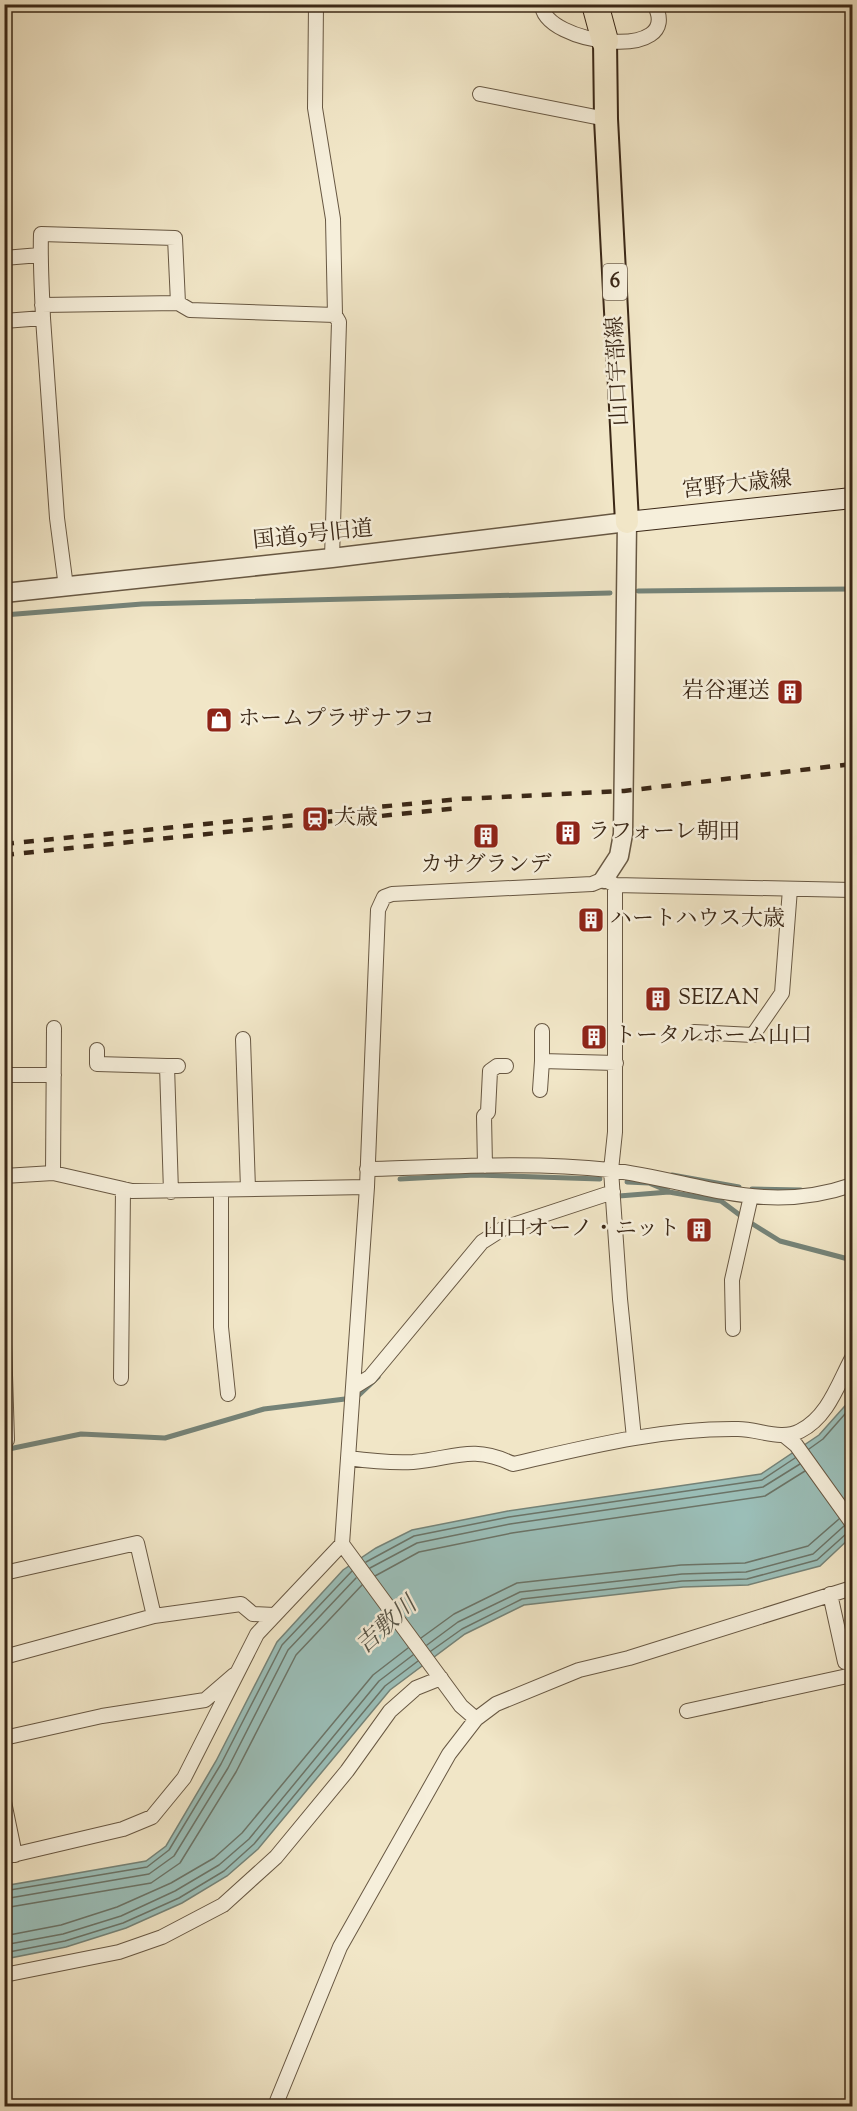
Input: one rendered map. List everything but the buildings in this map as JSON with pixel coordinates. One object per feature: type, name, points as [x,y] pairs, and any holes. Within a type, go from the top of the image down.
[{"type":"highway","points":[[595,4],[605,41]]},
{"type":"highway","points":[[605,41],[612,4]]},
{"type":"main road","name":"山口宇部線","points":[[605,41],[606,119],[627,522]]},
{"type":"main road","name":"宮野大歳線","points":[[627,522],[852,498]]},
{"type":"street","points":[[316,4],[315,108],[333,219],[335,315],[339,321],[332,558]]},
{"type":"street","points":[[542,4],[542,11],[551,24],[574,34],[605,41],[637,43],[650,37],[658,24],[658,11],[654,4]]},
{"type":"street","points":[[480,94],[606,119]]},
{"type":"street","points":[[66,587],[57,518],[43,311],[41,234],[175,238],[178,303]]},
{"type":"street","points":[[4,258],[40,255]]},
{"type":"street","points":[[4,321],[43,311],[178,303],[190,310],[335,315]]},
{"type":"street","points":[[627,522],[623,834],[619,856],[609,882],[616,1063],[615,1132],[611,1170],[620,1299],[634,1438]]},
{"type":"street","name":"国道9号旧道","points":[[4,592],[332,558],[627,522]]},
{"type":"street","points":[[476,1719],[461,1706],[342,1544],[367,1186],[378,910],[384,897],[392,894],[609,882],[852,890]]},
{"type":"street","points":[[694,1032],[753,1035],[782,993],[790,889]]},
{"type":"street","points":[[52,1173],[54,1028]]},
{"type":"street","points":[[540,1089],[542,1031]]},
{"type":"street","points":[[243,1039],[248,1189]]},
{"type":"street","points":[[542,1061],[616,1063]]},
{"type":"street","points":[[97,1064],[173,1066],[171,1192]]},
{"type":"street","points":[[485,1166],[483,1116],[488,1112],[490,1071],[497,1066],[506,1066]]},
{"type":"street","points":[[4,1075],[54,1075]]},
{"type":"street","points":[[367,1170],[542,1165],[611,1170],[751,1196],[787,1199],[810,1197],[852,1185]]},
{"type":"street","points":[[4,1176],[52,1173],[123,1189],[171,1192],[367,1186]]},
{"type":"street","points":[[121,1378],[123,1189]]},
{"type":"street","points":[[221,1190],[221,1327],[228,1394]]},
{"type":"street","points":[[354,1387],[370,1377],[482,1242],[504,1228],[613,1192]]},
{"type":"street","points":[[733,1329],[732,1280],[751,1196]]},
{"type":"street","points":[[4,1343],[7,1440]]},
{"type":"street","points":[[791,1440],[819,1419],[852,1359]]},
{"type":"street","points":[[348,1458],[383,1463],[415,1462],[465,1453],[495,1457],[513,1464],[634,1438],[715,1429],[746,1429],[791,1440],[852,1523]]},
{"type":"street","points":[[4,1574],[137,1543],[154,1616]]},
{"type":"street","points":[[4,1802],[10,1856],[123,1829],[152,1817],[184,1778],[257,1634],[342,1544]]},
{"type":"street","points":[[275,2106],[340,1947],[449,1754],[476,1719],[496,1704],[579,1670],[629,1658],[852,1588]]},
{"type":"street","points":[[830,1594],[845,1662]]},
{"type":"street","points":[[4,1657],[154,1616],[241,1604],[253,1614],[274,1615]]},
{"type":"street","points":[[4,1738],[102,1716],[205,1700],[238,1672]]},
{"type":"street","points":[[687,1711],[852,1675]]},
{"type":"street","points":[[4,1975],[119,1952],[162,1937],[223,1905],[276,1857],[347,1771],[390,1711],[416,1688],[441,1678]]},
{"type":"water","name":"吉敷川","points":[[852,1398],[852,1536],[820,1566],[748,1585],[683,1587],[524,1605],[465,1634],[390,1690],[258,1849],[227,1876],[182,1903],[126,1928],[66,1947],[5,1959],[4,1886],[146,1861],[166,1846],[216,1761],[277,1642],[343,1570],[376,1548],[412,1530],[508,1511],[761,1474],[819,1435]]},
{"type":"waterway","points":[[638,591],[852,589]]},
{"type":"waterway","points":[[4,615],[142,604],[610,593]]},
{"type":"waterway","points":[[400,1179],[475,1175],[600,1179]]},
{"type":"waterway","points":[[672,1175],[739,1187]]},
{"type":"waterway","points":[[627,1182],[649,1183],[668,1191]]},
{"type":"waterway","points":[[752,1189],[801,1190]]},
{"type":"waterway","points":[[619,1196],[669,1192],[721,1201],[741,1216]]},
{"type":"waterway","points":[[751,1223],[780,1241],[852,1260]]},
{"type":"waterway","points":[[359,1395],[378,1377]]},
{"type":"waterway","points":[[4,1450],[81,1434],[165,1438],[264,1409],[345,1399]]},
{"type":"railway","points":[[4,844],[459,799],[624,791],[852,764]]},
{"type":"railway","points":[[4,855],[458,808]]},
{"type":"place","name":"岩谷運送","points":[[790,692]]},
{"type":"place","name":"ホームプラザナフコ","points":[[219,720]]},
{"type":"place","name":"大歳","points":[[315,819]]},
{"type":"place","name":"ラフォーレ朝田","points":[[568,833]]},
{"type":"place","name":"カサグランデ","points":[[486,836]]},
{"type":"place","name":"ハートハウス大歳","points":[[591,920]]},
{"type":"place","name":"SEIZAN","points":[[658,999]]},
{"type":"place","name":"トータルホーム山口","points":[[594,1037]]},
{"type":"place","name":"山口オーノ・ニット","points":[[699,1230]]}]
